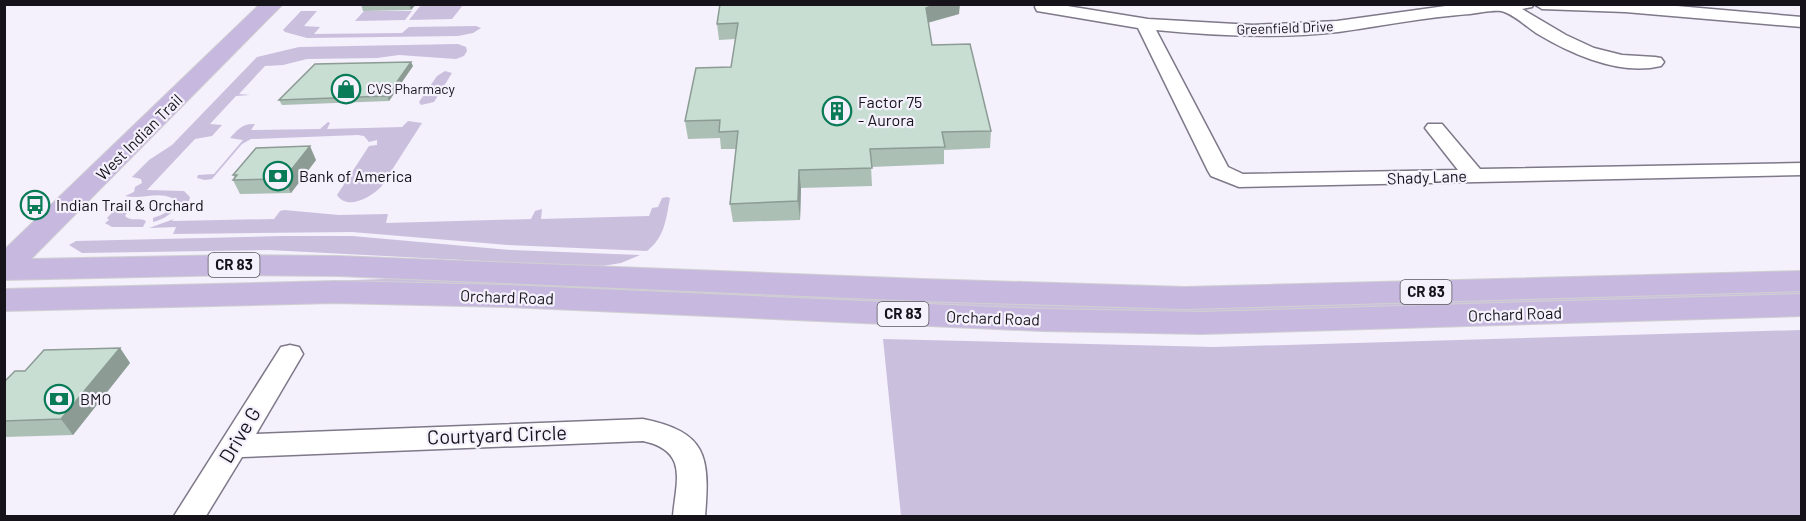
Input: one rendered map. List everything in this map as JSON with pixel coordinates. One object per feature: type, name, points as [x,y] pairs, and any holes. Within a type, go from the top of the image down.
[{"type":"main road","name":"West Indian Trail","points":[[4,269],[273,4]]},
{"type":"main road","name":"Orchard Road","points":[[4,269],[235,265],[339,266],[1016,294],[1185,298],[1802,281]]},
{"type":"main road","name":"Orchard Road","points":[[4,300],[335,292],[518,297],[1042,320],[1202,323],[1802,305]]},
{"type":"street","points":[[1378,4],[1390,20]]},
{"type":"street","name":"Greenfield Drive","points":[[1043,7],[1145,25],[1269,30],[1324,28],[1435,12],[1527,4]]},
{"type":"street","points":[[1542,4],[1675,8],[1802,22]]},
{"type":"street","points":[[1507,7],[1551,35],[1585,50],[1616,60],[1655,62]]},
{"type":"street","name":"Shady Lane","points":[[1145,25],[1219,171],[1229,178],[1252,182],[1802,169]]},
{"type":"street","points":[[1435,128],[1474,176]]},
{"type":"street","name":"Drive G","points":[[190,516],[290,354]]},
{"type":"street","name":"Courtyard Circle","points":[[234,446],[643,430],[658,432],[672,437],[684,446],[690,457],[689,516]]},
{"type":"shaded area","points":[[421,5],[463,5],[452,19],[409,20]]},
{"type":"shaded area","points":[[301,11],[317,11],[304,26],[320,27],[314,34],[402,33],[409,27],[476,26],[481,28],[473,33],[458,36],[307,38],[285,32],[283,30]]},
{"type":"shaded area","points":[[364,11],[412,11],[405,20],[355,21]]},
{"type":"shaded area","points":[[458,44],[466,47],[467,51],[464,56],[456,59],[399,55],[377,58],[307,59],[283,65],[265,66],[239,94],[250,95],[236,96],[210,124],[222,125],[212,136],[195,139],[147,190],[184,191],[190,197],[189,201],[153,222],[153,218],[170,209],[172,198],[160,195],[125,196],[134,192],[135,187],[142,183],[141,179],[132,177],[149,160],[172,145],[257,57],[299,47]]},
{"type":"shaded area","points":[[445,71],[452,73],[434,102],[421,105],[419,102],[437,76]]},
{"type":"shaded area","points":[[408,121],[422,123],[381,187],[359,201],[347,202],[341,200],[337,195],[369,146],[377,145],[377,140],[369,142],[364,136],[358,135],[251,139],[242,144],[212,179],[197,178],[198,175],[214,174],[243,140],[230,138],[238,129],[247,124],[255,124],[251,130],[320,129],[328,122],[330,123],[327,129],[402,127]]},
{"type":"shaded area","points":[[662,198],[670,198],[664,227],[658,240],[647,251],[508,245],[352,232],[173,234],[176,227],[149,228],[174,219],[172,221],[274,219],[280,211],[284,210],[339,215],[388,214],[386,223],[531,219],[535,211],[542,209],[541,219],[649,216],[652,208],[658,207]]},
{"type":"shaded area","points":[[123,201],[132,205],[125,216],[146,221],[143,227],[112,227],[105,223]]},
{"type":"shaded area","points":[[352,236],[511,250],[640,255],[621,263],[596,267],[269,250],[82,253],[69,245],[76,241]]},
{"type":"shaded area","points":[[384,279],[471,279],[772,293],[1801,289],[1802,297],[1231,314],[103,288]]},
{"type":"shaded area","points":[[1801,330],[1801,516],[901,516],[883,339],[1214,347]]},
{"type":"building","name":"Factor 75 - Aurora","points":[[720,4],[937,4],[926,8],[932,45],[970,44],[991,131],[942,132],[945,147],[870,149],[872,168],[799,170],[798,201],[730,204],[738,131],[719,132],[720,120],[685,121],[696,68],[731,67],[738,23],[717,24]]},
{"type":"building","name":"CVS Pharmacy","points":[[411,62],[387,96],[279,100],[315,64]]},
{"type":"building","points":[[310,146],[284,179],[233,180],[237,175],[233,175],[256,148]]},
{"type":"building","points":[[120,348],[61,419],[4,421],[4,382],[15,371],[25,371],[44,350]]},
{"type":"place","name":"CVS Pharmacy","points":[[346,89]]},
{"type":"place","name":"Factor 75 - Aurora","points":[[837,111]]},
{"type":"place","name":"Bank of America","points":[[278,176]]},
{"type":"place","name":"Indian Trail & Orchard","points":[[35,205]]},
{"type":"place","name":"BMO","points":[[59,399]]}]
